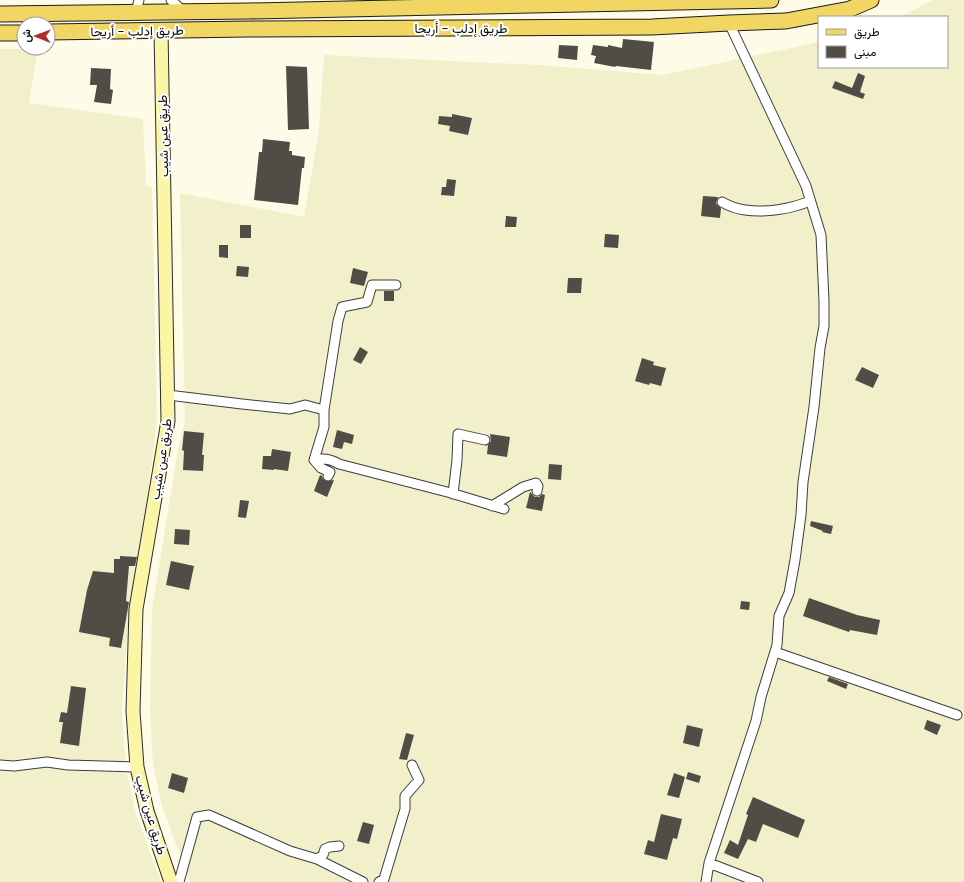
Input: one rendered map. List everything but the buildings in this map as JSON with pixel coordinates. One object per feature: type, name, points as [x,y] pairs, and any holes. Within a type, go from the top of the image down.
[{"type":"main road","name":"طريق إدلب - أريحا","points":[[0,14],[138,6],[183,11],[249,11],[771,0]]},
{"type":"main road","name":"طريق إدلب - أريحا","points":[[56,32],[248,29],[644,27],[786,21],[850,9],[871,0]]},
{"type":"main road","points":[[248,29],[249,11]]},
{"type":"main road","name":"طريق عين شيب","points":[[161,30],[168,421],[136,609],[133,711],[137,767],[147,811],[171,882]]},
{"type":"main road","points":[[0,33],[16,33]]},
{"type":"street","points":[[171,0],[183,11]]},
{"type":"street","points":[[706,882],[709,863],[756,721],[761,697],[777,645],[778,616],[789,593],[801,515],[803,482],[824,326],[820,235],[806,186],[729,23]]},
{"type":"street","points":[[722,202],[746,210],[783,209],[798,206],[810,201]]},
{"type":"street","points":[[314,460],[324,427],[324,410],[338,320],[342,307],[367,302],[370,298],[372,285],[396,285]]},
{"type":"street","points":[[168,395],[290,409],[305,405],[324,410]]},
{"type":"street","points":[[453,494],[458,434],[486,440]]},
{"type":"street","points":[[314,460],[321,468],[330,472],[328,476]]},
{"type":"street","points":[[314,460],[333,460],[339,464],[504,509]]},
{"type":"street","points":[[492,506],[523,487],[536,483],[538,486],[537,491]]},
{"type":"street","points":[[775,652],[957,715]]},
{"type":"street","points":[[0,765],[14,766],[46,762],[68,765],[137,767]]},
{"type":"street","points":[[379,882],[384,879],[405,809],[405,796],[419,780],[412,765]]},
{"type":"street","points":[[179,882],[197,817],[209,815],[290,851],[317,859],[363,882]]},
{"type":"street","points":[[317,859],[323,855],[325,849],[338,846]]},
{"type":"street","points":[[709,863],[758,882]]},
{"type":"green space","points":[[933,0],[964,0],[964,882],[190,882],[162,806],[153,764],[150,711],[152,610],[178,449],[185,422],[180,193],[304,217],[319,130],[324,55],[539,65],[663,75],[818,42],[818,68],[948,68],[948,16],[902,16]]},
{"type":"green space","points":[[0,49],[16,49],[16,56],[37,56],[29,103],[143,119],[146,186],[152,187],[157,420],[144,522],[136,575],[129,608],[122,711],[126,768],[136,814],[161,882],[0,882]]}]
